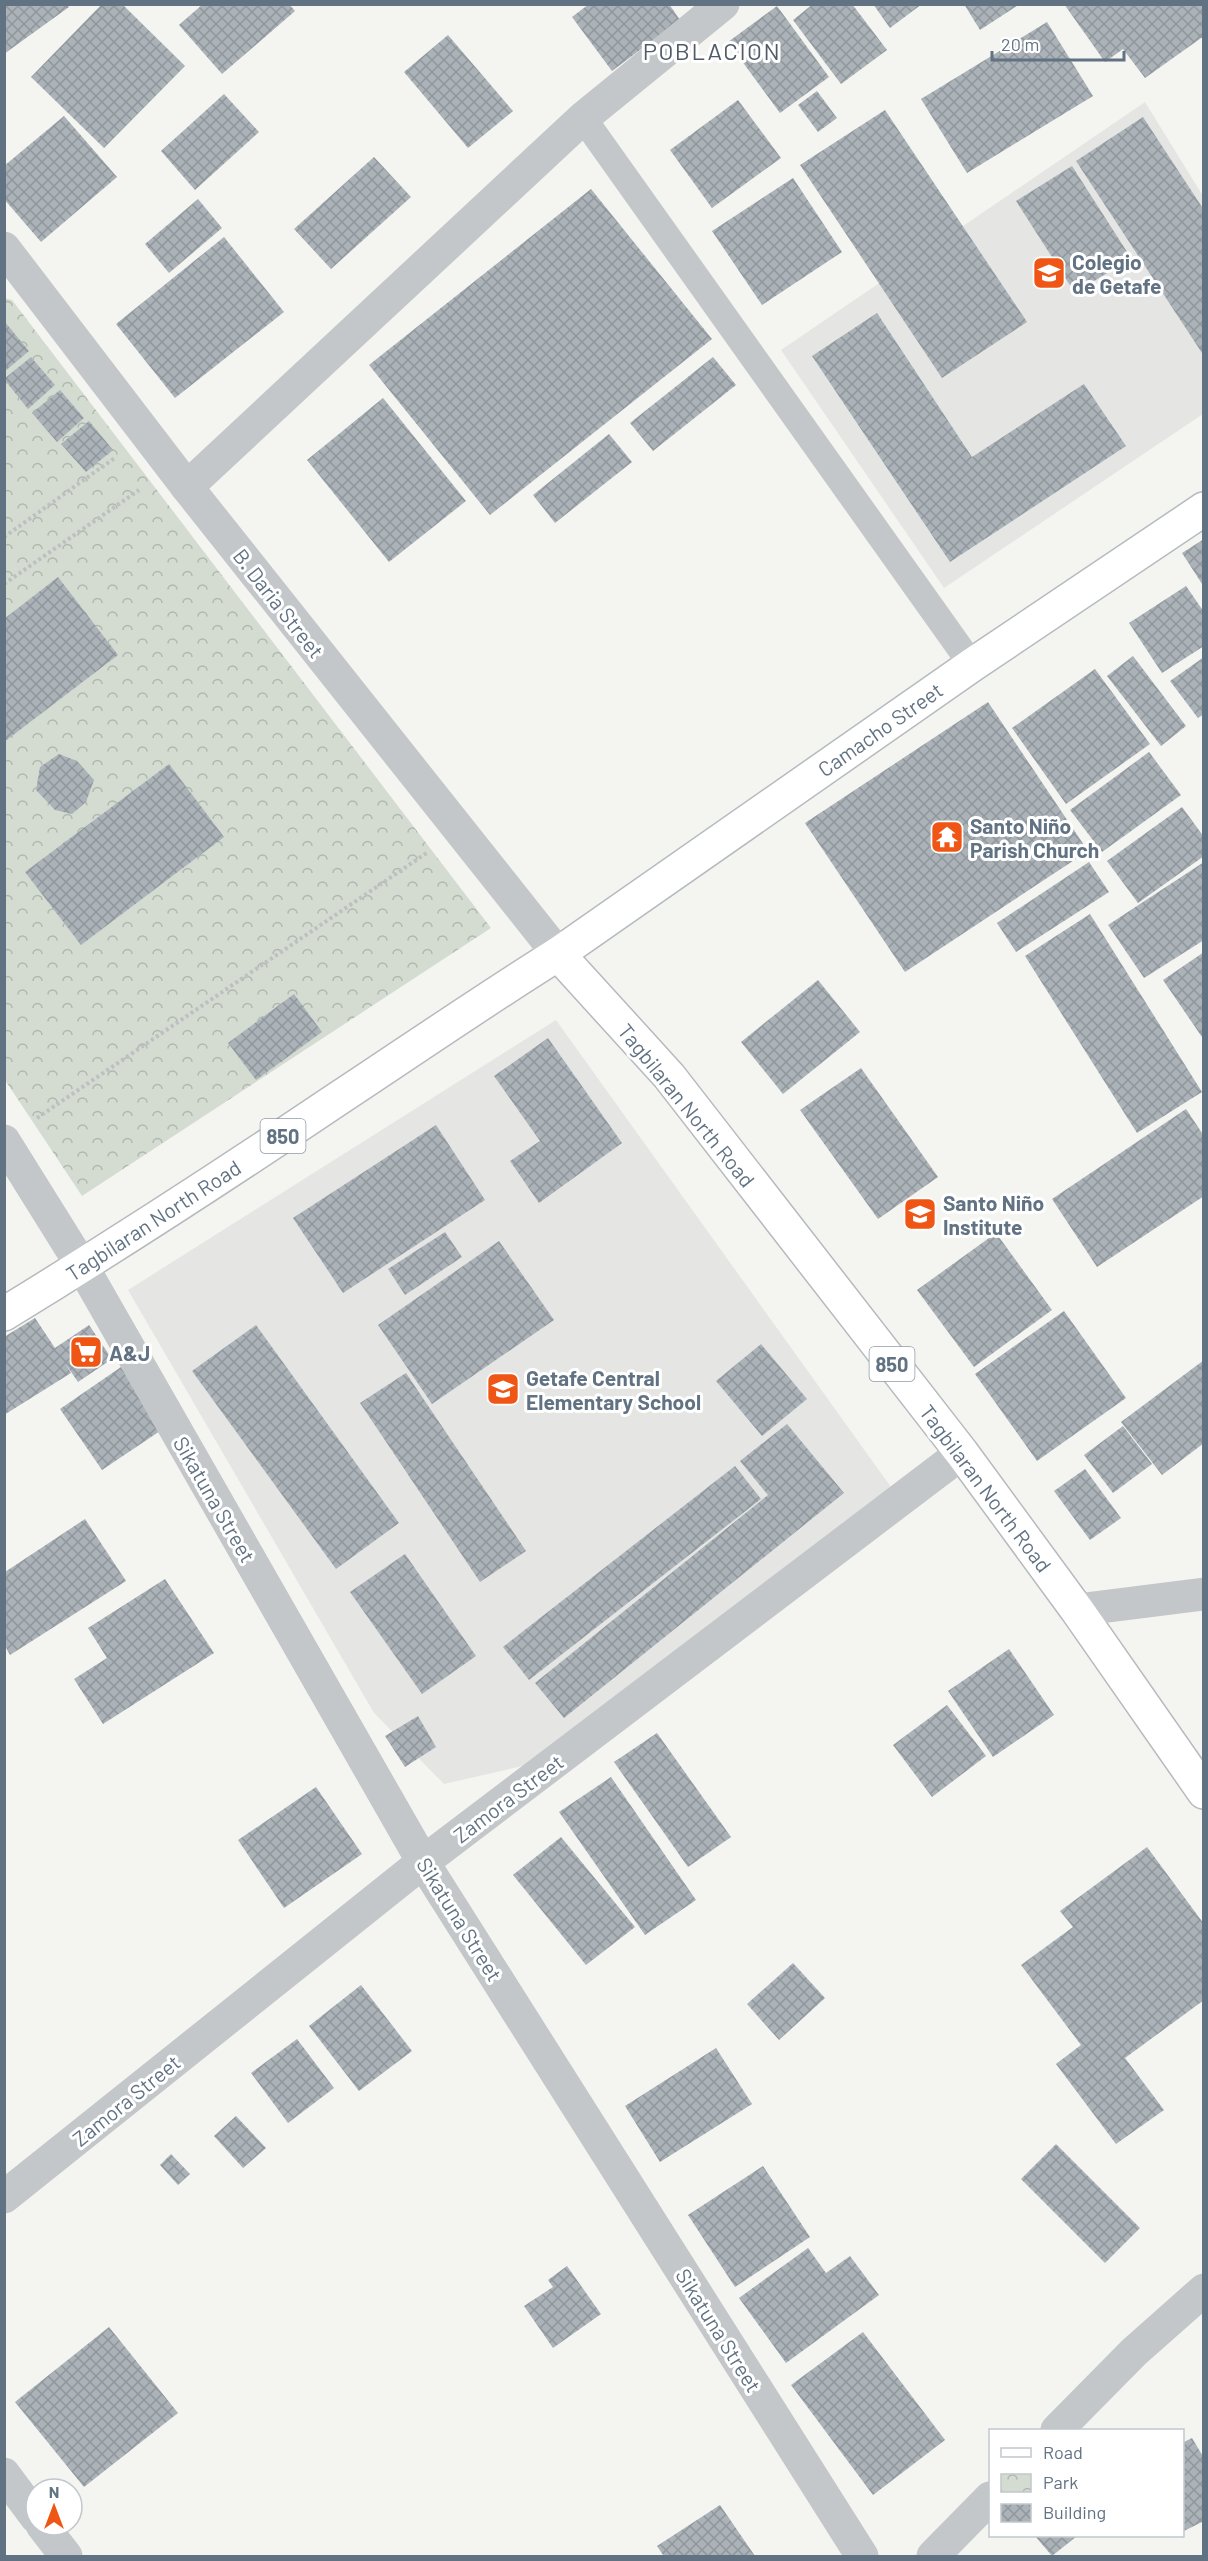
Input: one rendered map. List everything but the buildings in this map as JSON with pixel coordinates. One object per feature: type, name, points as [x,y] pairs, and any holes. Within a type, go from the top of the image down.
[{"type":"main road","name":"Camacho Street","points":[[558,954],[972,664],[1203,509]]},
{"type":"main road","name":"Tagbilaran North Road","points":[[4,1314],[82,1266],[328,1106],[484,1000],[558,954],[669,1076],[962,1453],[1077,1610],[1203,1792]]},
{"type":"street","points":[[180,477],[583,118],[723,4]]},
{"type":"street","name":"B. Daria Street","points":[[4,248],[147,435],[558,954]]},
{"type":"street","name":"Sikatuna Street","points":[[4,1141],[82,1266],[423,1862],[862,2556]]},
{"type":"street","name":"Zamora Street","points":[[4,2198],[423,1862],[962,1453]]},
{"type":"street","points":[[1077,1610],[1203,1594]]},
{"type":"street","points":[[1058,2429],[1134,2352],[1203,2290]]},
{"type":"street","points":[[4,2474],[24,2501]]},
{"type":"street","points":[[933,2556],[989,2499]]},
{"type":"street","points":[[51,2537],[66,2556]]},
{"type":"lane","points":[[583,118],[972,664]]},
{"type":"path","points":[[4,537],[147,435]]},
{"type":"path","points":[[4,584],[180,477]]},
{"type":"path","points":[[34,1121],[460,830]]},
{"type":"shaded area","name":"Colegio de Getafe","points":[[1145,102],[1203,196],[1203,414],[944,588],[781,350]]},
{"type":"shaded area","name":"Getafe Central Elementary School","points":[[556,1020],[891,1487],[527,1765],[444,1784],[374,1713],[128,1290]]},
{"type":"green space","points":[[4,298],[12,300],[491,928],[82,1196],[5,1080]]},
{"type":"place","name":"Colegio de Getafe","points":[[1049,273]]},
{"type":"place","name":"Santo Niño Parish Church","points":[[947,837]]},
{"type":"place","name":"Santo Niño Institute","points":[[920,1214]]},
{"type":"place","name":"A&J","points":[[86,1352]]},
{"type":"place","name":"Getafe Central Elementary School","points":[[503,1389]]},
{"type":"district","name":"POBLACION","points":[[712,50]]}]
